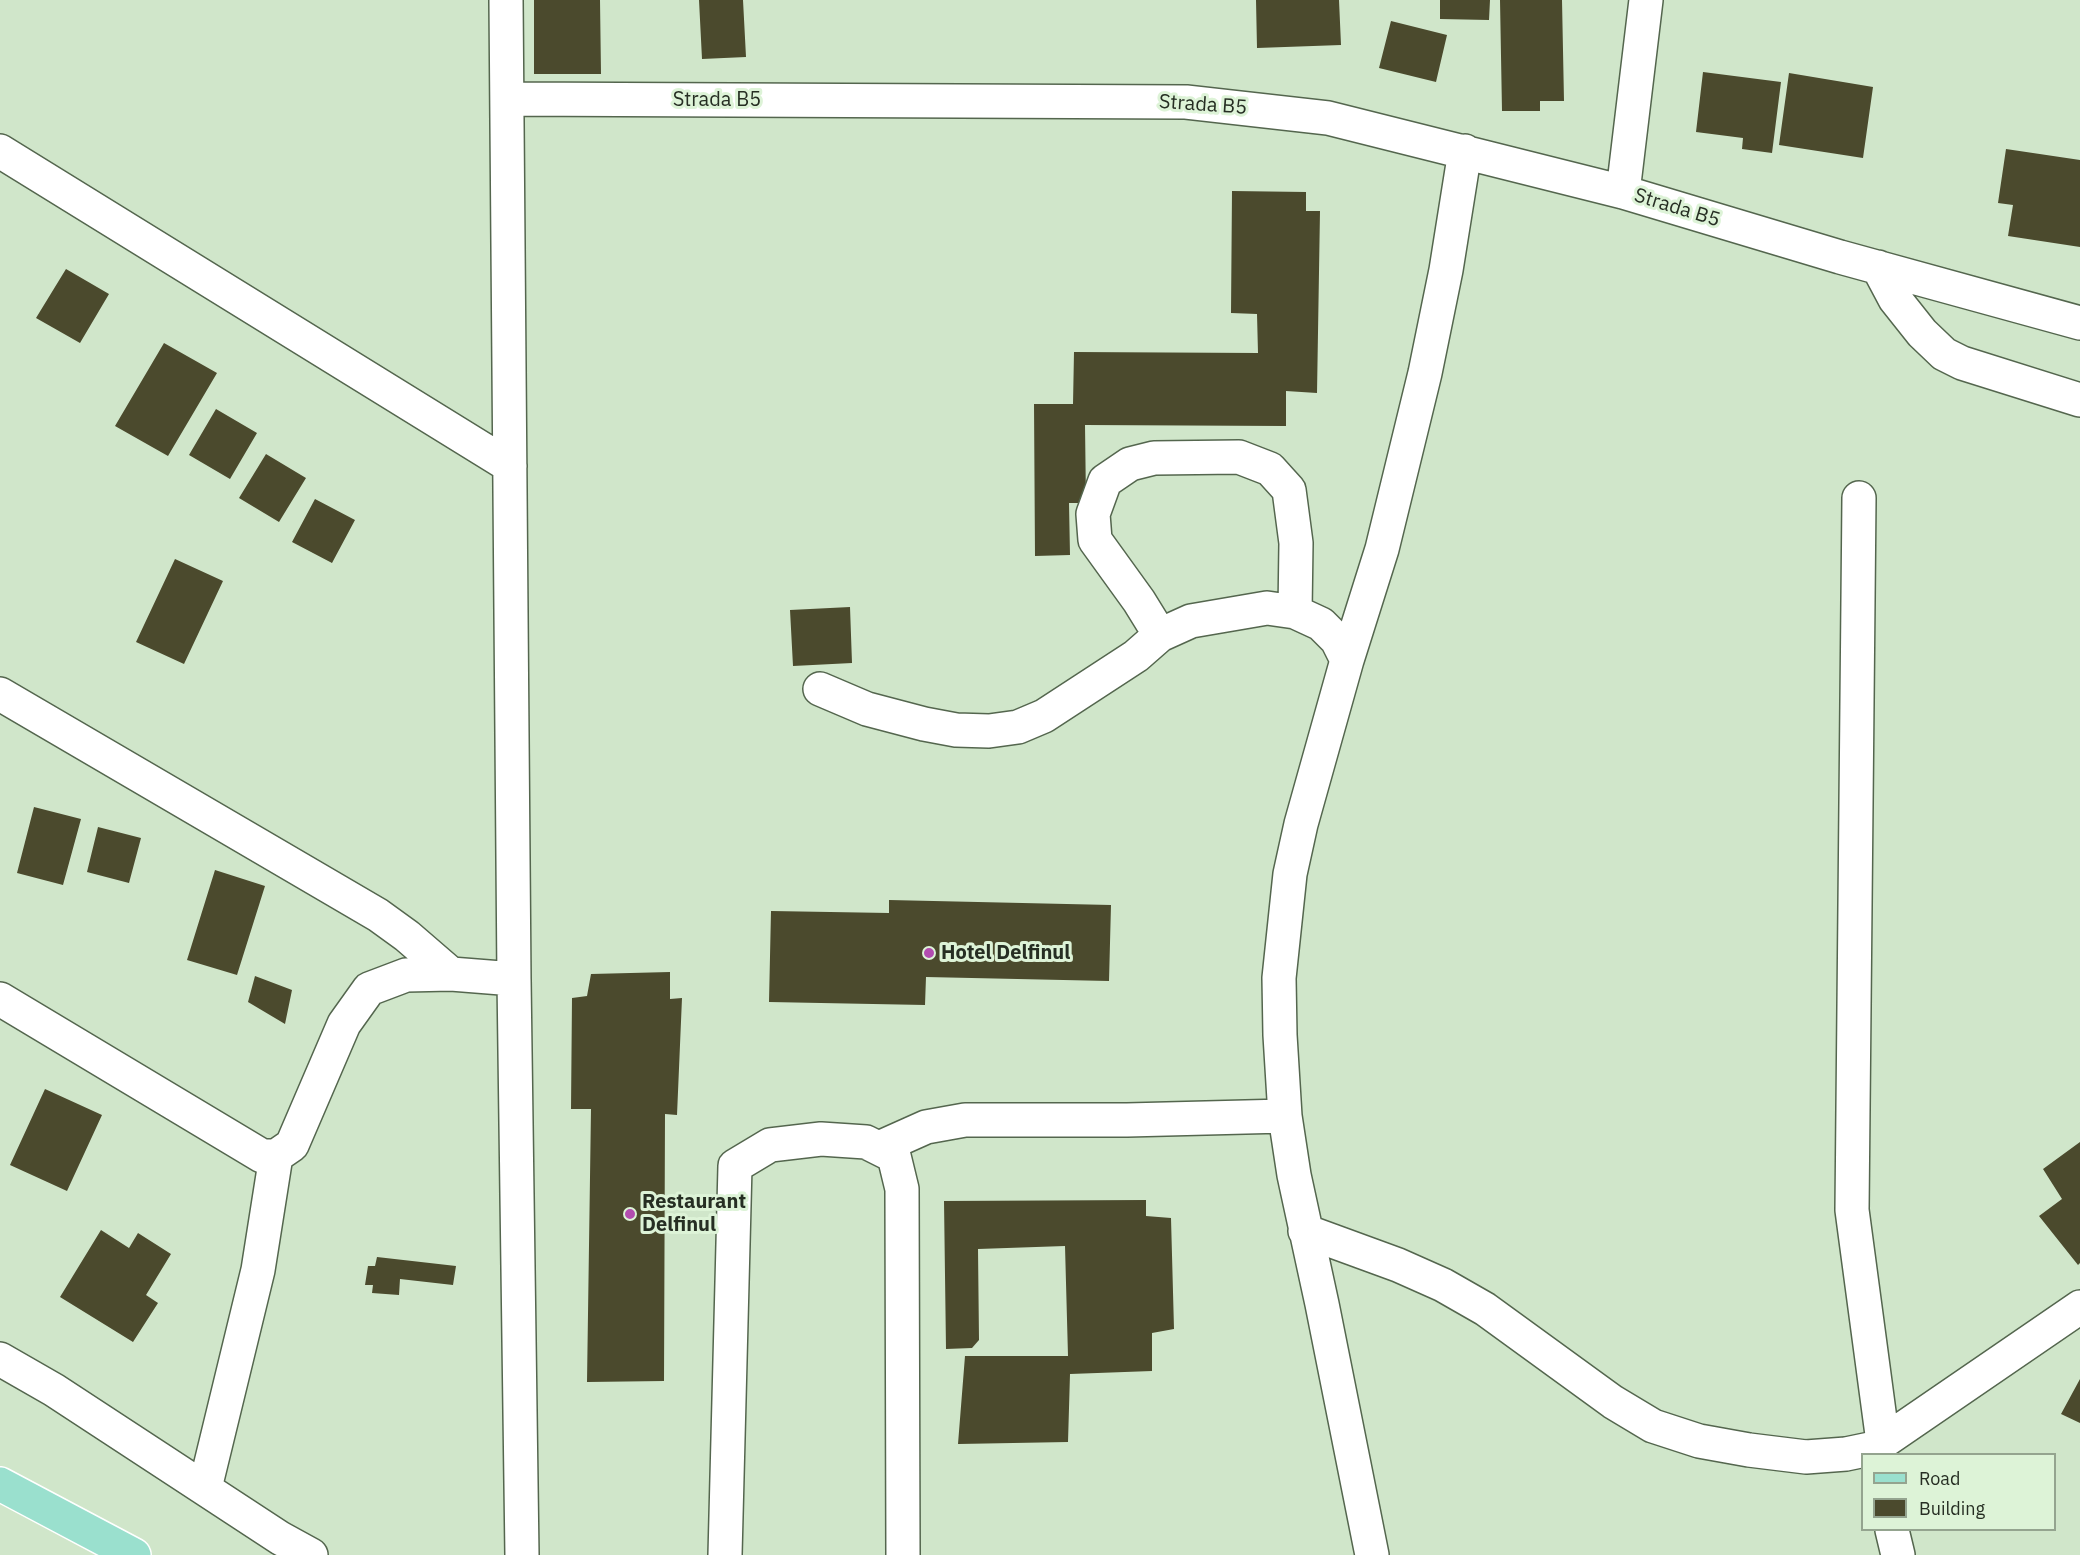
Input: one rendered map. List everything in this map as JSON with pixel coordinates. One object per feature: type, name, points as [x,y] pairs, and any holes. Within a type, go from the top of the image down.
[{"type":"main road","points":[[0,1484],[134,1555]]},
{"type":"street","points":[[506,0],[514,979],[522,1555]]},
{"type":"street","points":[[1623,192],[1646,0]]},
{"type":"street","name":"Strada B5","points":[[507,99],[1186,102],[1328,118],[1623,192],[1878,267],[2080,323]]},
{"type":"street","points":[[0,151],[510,466]]},
{"type":"street","points":[[1372,1555],[1294,1175],[1285,1116],[1279,978],[1290,874],[1301,824],[1347,660],[1382,549],[1425,373],[1446,270],[1465,151]]},
{"type":"street","points":[[1878,267],[1895,299],[1922,333],[1944,354],[1962,363],[2080,400]]},
{"type":"street","points":[[1161,635],[1095,540],[1093,514],[1105,481],[1130,464],[1154,458],[1239,457],[1270,469],[1289,490],[1296,543],[1295,612]]},
{"type":"street","points":[[1859,498],[1852,1210],[1875,1448]]},
{"type":"street","points":[[820,688],[867,710],[924,724],[967,731],[1018,727],[1044,716],[1136,656],[1161,635],[1191,621],[1267,608],[1295,612],[1321,624],[1337,640],[1347,660]]},
{"type":"street","points":[[0,694],[378,915],[407,936],[451,974]]},
{"type":"street","points":[[0,999],[262,1156],[276,1156],[292,1144],[345,1024],[369,989],[406,975],[451,974],[514,979]]},
{"type":"street","points":[[879,1148],[926,1127],[965,1120],[1127,1120],[1285,1116]]},
{"type":"street","points":[[725,1555],[735,1166],[770,1145],[821,1139],[866,1142],[894,1156],[902,1189],[903,1555]]},
{"type":"street","points":[[205,1488],[258,1270],[276,1156]]},
{"type":"street","points":[[1305,1231],[1398,1264],[1443,1285],[1485,1309],[1613,1402],[1653,1426],[1700,1441],[1749,1450],[1806,1456],[1846,1454],[1875,1448],[2080,1307]]},
{"type":"street","points":[[0,1359],[54,1390],[280,1538],[311,1555]]},
{"type":"street","points":[[1892,1531],[1898,1555]]},
{"type":"building","points":[[534,0],[600,0],[601,74],[534,74]]},
{"type":"building","points":[[699,0],[743,0],[746,57],[702,59]]},
{"type":"building","points":[[1256,0],[1339,0],[1341,45],[1257,48]]},
{"type":"building","points":[[1440,0],[1490,0],[1489,20],[1440,19]]},
{"type":"building","points":[[1500,0],[1562,0],[1564,101],[1540,101],[1540,111],[1502,111]]},
{"type":"building","points":[[1391,21],[1447,35],[1436,82],[1379,68]]},
{"type":"building","points":[[1703,72],[1781,82],[1772,153],[1742,149],[1743,138],[1696,132]]},
{"type":"building","points":[[1789,73],[1873,87],[1863,158],[1779,145]]},
{"type":"building","points":[[2006,149],[2080,160],[2080,247],[2008,236],[2013,205],[1998,203]]},
{"type":"building","points":[[1232,191],[1306,192],[1306,211],[1320,211],[1317,393],[1286,391],[1286,426],[1085,425],[1086,503],[1069,503],[1070,555],[1035,556],[1034,404],[1073,404],[1074,352],[1258,353],[1257,314],[1231,313]]},
{"type":"building","points":[[66,269],[109,294],[80,343],[36,318]]},
{"type":"building","points":[[164,343],[217,373],[168,456],[115,426]]},
{"type":"building","points":[[216,409],[257,433],[230,479],[189,455]]},
{"type":"building","points":[[266,454],[306,478],[279,522],[239,498]]},
{"type":"building","points":[[315,499],[355,520],[332,563],[292,542]]},
{"type":"building","points":[[175,559],[223,581],[184,664],[136,642]]},
{"type":"building","points":[[850,607],[852,663],[793,666],[790,610]]},
{"type":"building","points":[[34,807],[81,819],[63,885],[17,873]]},
{"type":"building","points":[[98,827],[141,838],[129,883],[87,872]]},
{"type":"building","points":[[215,870],[265,886],[237,975],[187,960]]},
{"type":"building","name":"Hotel Delfinul","points":[[889,900],[1111,905],[1109,981],[926,977],[925,1005],[769,1002],[771,911],[889,913]]},
{"type":"building","points":[[670,972],[670,999],[682,998],[677,1115],[665,1114],[664,1381],[587,1382],[591,1109],[571,1109],[572,998],[587,996],[591,974]]},
{"type":"building","points":[[255,976],[292,990],[285,1024],[248,1002]]},
{"type":"building","points":[[45,1089],[102,1115],[67,1191],[10,1165]]},
{"type":"building","points":[[2080,1142],[2080,1263],[2078,1265],[2039,1216],[2062,1199],[2043,1169]]},
{"type":"building","points":[[1146,1200],[1146,1216],[1171,1218],[1174,1329],[1152,1333],[1152,1371],[1070,1374],[1068,1442],[958,1444],[965,1356],[1068,1356],[1065,1246],[978,1249],[979,1340],[972,1348],[946,1349],[944,1201]]},
{"type":"building","points":[[101,1230],[129,1248],[138,1233],[171,1254],[146,1295],[158,1303],[133,1342],[60,1297]]},
{"type":"building","points":[[377,1257],[456,1266],[453,1285],[400,1279],[399,1295],[372,1293],[373,1285],[365,1285],[368,1266],[375,1266]]},
{"type":"building","points":[[2080,1379],[2080,1423],[2061,1414]]},
{"type":"place","name":"Hotel Delfinul","points":[[929,953]]},
{"type":"place","name":"Restaurant Delfinul","points":[[630,1214]]}]
